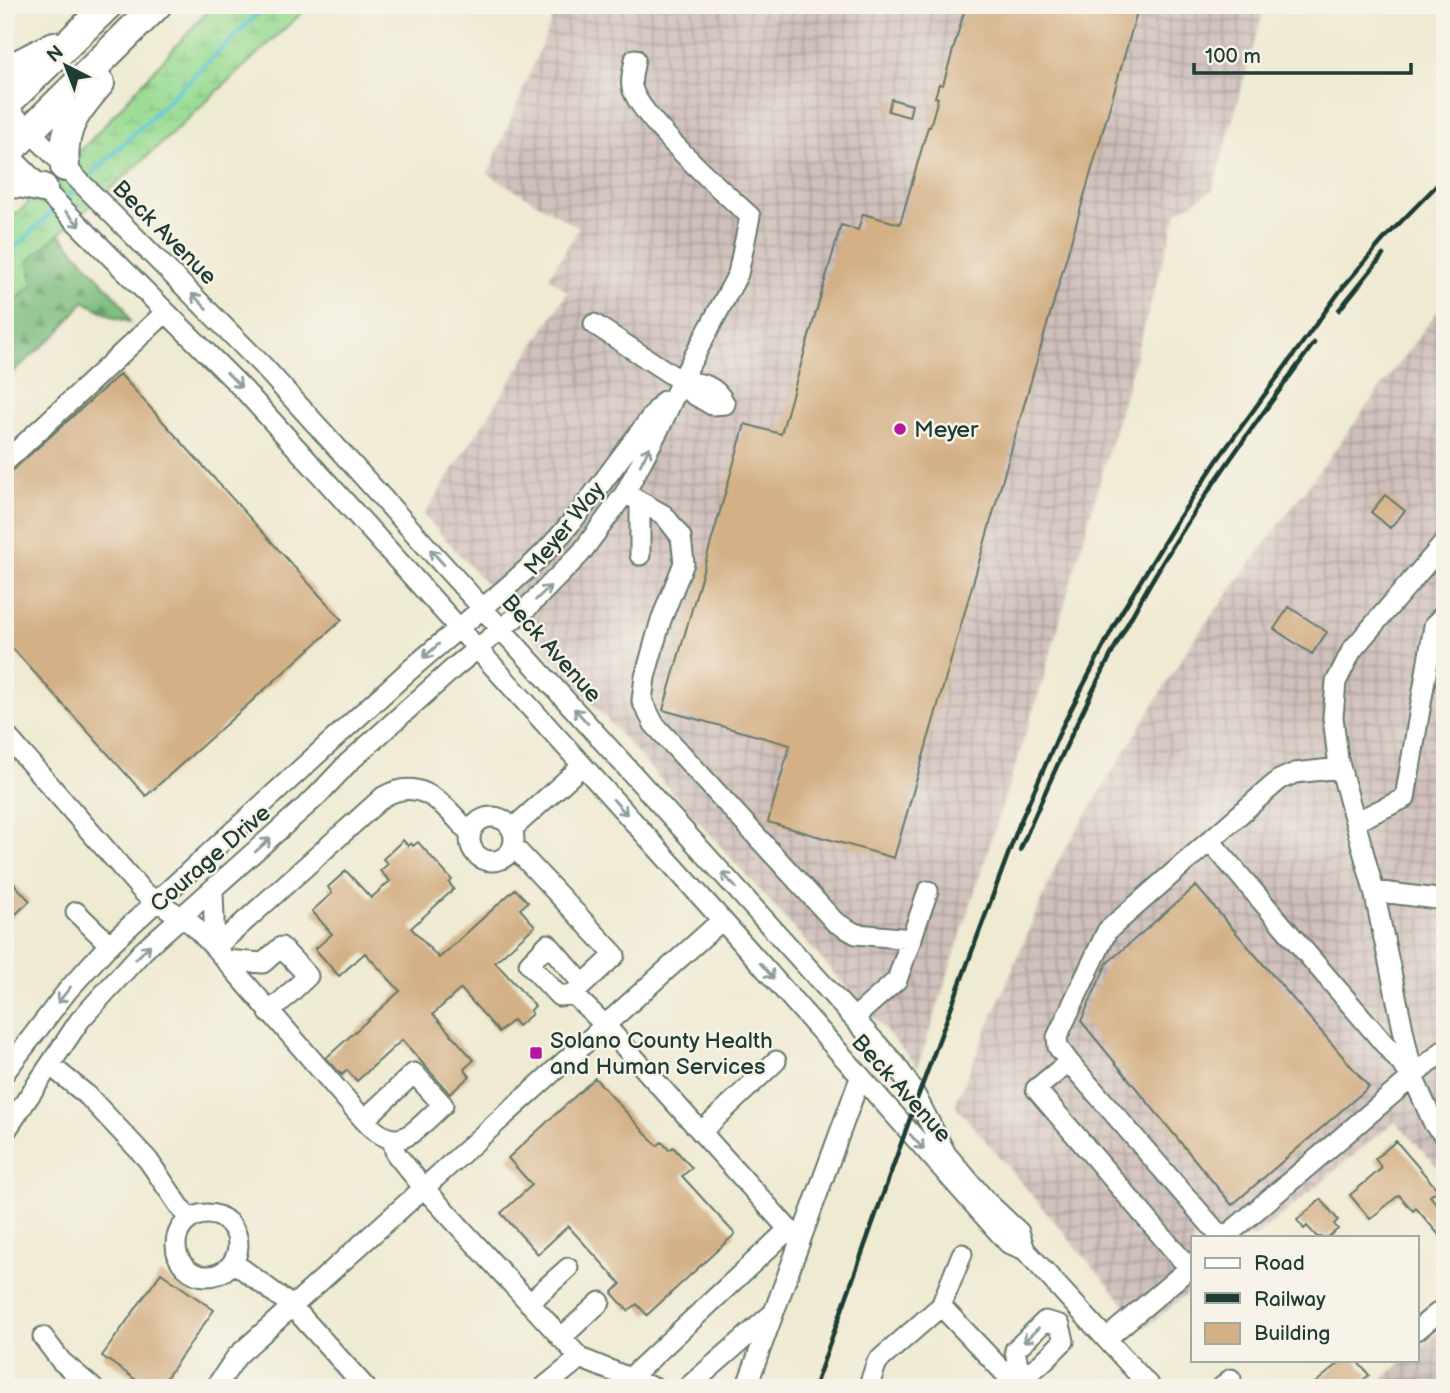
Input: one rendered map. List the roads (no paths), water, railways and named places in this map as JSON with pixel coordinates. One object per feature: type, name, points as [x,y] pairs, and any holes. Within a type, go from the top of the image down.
[{"type":"highway","points":[[5,106],[108,5]]},
{"type":"highway","points":[[6,153],[157,5]]},
{"type":"highway","points":[[65,167],[63,146],[68,127],[85,101],[141,38],[163,5]]},
{"type":"highway","points":[[5,67],[21,64],[81,32]]},
{"type":"highway","points":[[5,184],[20,183],[43,188]]},
{"type":"street","name":"Meyer Way","points":[[477,649],[527,608],[632,498],[681,381],[738,274],[750,215],[709,180],[639,105],[631,85],[635,60]]},
{"type":"street","name":"Beck Avenue","points":[[5,106],[264,367],[854,1018],[905,1077],[946,1154],[986,1200],[1019,1232],[1025,1250]]},
{"type":"street","name":"Beck Avenue","points":[[6,153],[244,391],[722,920],[1007,1242],[1025,1250],[1151,1388]]},
{"type":"street","points":[[5,462],[166,312]]},
{"type":"street","points":[[594,324],[681,381]]},
{"type":"street","name":"Meyer Way","points":[[483,608],[545,551],[681,381]]},
{"type":"street","points":[[632,498],[640,555],[664,515]]},
{"type":"street","points":[[632,498],[664,515],[681,537],[684,563],[660,620],[645,677],[642,701],[654,724],[835,922],[856,934],[912,939]]},
{"type":"street","points":[[1445,542],[1352,650],[1336,682],[1333,717],[1340,768],[1374,891],[1413,1077],[1434,1124],[1445,1136]]},
{"type":"street","name":"Courage Drive","points":[[5,1072],[68,990],[156,900],[483,608]]},
{"type":"street","points":[[1355,822],[1405,798],[1434,626],[1445,613]]},
{"type":"street","name":"Courage Drive","points":[[5,1132],[80,1020],[143,951],[477,649]]},
{"type":"street","points":[[5,734],[143,892],[193,925],[220,954],[269,1013],[364,1120],[377,1134],[392,1140],[405,1138],[443,1105],[414,1073],[364,1120]]},
{"type":"street","points":[[582,766],[512,837],[510,852],[499,860],[485,860],[479,858],[471,847],[470,833],[479,821],[494,817],[501,819],[512,837],[615,955],[578,989],[605,1025],[794,1236]]},
{"type":"street","points":[[1222,1236],[1069,1062],[1058,1047],[1057,1037],[1107,931],[1279,780],[1295,773],[1340,768]]},
{"type":"street","points":[[220,954],[383,797],[393,791],[415,789],[430,795],[470,833]]},
{"type":"street","points":[[1210,841],[1413,1077]]},
{"type":"street","points":[[212,891],[220,954]]},
{"type":"street","points":[[854,1018],[897,980],[928,891]]},
{"type":"street","points":[[1374,891],[1445,901]]},
{"type":"street","points":[[76,912],[110,945]]},
{"type":"street","points":[[215,1388],[237,1356],[722,920]]},
{"type":"street","points":[[220,954],[263,963],[281,947],[308,976],[269,1013]]},
{"type":"street","points":[[1224,1236],[1445,1049]]},
{"type":"street","points":[[701,1132],[776,1061]]},
{"type":"street","points":[[1069,1062],[1036,1089],[1191,1266],[1106,1339]]},
{"type":"street","points":[[50,1065],[88,1096],[148,1160],[189,1220]]},
{"type":"street","points":[[746,1388],[774,1312],[794,1236],[860,1078]]},
{"type":"street","points":[[392,1140],[396,1154],[424,1187],[580,1358],[654,1388]]},
{"type":"street","points":[[200,1215],[212,1215],[223,1219],[232,1227],[237,1238],[237,1251],[233,1262],[225,1271],[214,1276],[201,1276],[190,1272],[181,1263],[176,1252],[176,1240],[180,1229],[189,1220],[200,1215]]},
{"type":"street","points":[[630,1378],[794,1236]]},
{"type":"street","points":[[868,1388],[877,1362],[941,1306],[962,1254]]},
{"type":"street","points":[[233,1262],[292,1306],[366,1388]]},
{"type":"street","points":[[529,1303],[568,1268]]},
{"type":"street","points":[[561,1338],[600,1302]]},
{"type":"street","points":[[941,1306],[1013,1381]]},
{"type":"street","points":[[1059,1325],[1078,1307]]},
{"type":"street","points":[[1418,1329],[1445,1307]]},
{"type":"street","points":[[687,1388],[774,1312]]},
{"type":"street","points":[[1013,1381],[1015,1350],[1045,1321],[1059,1325]]},
{"type":"street","points":[[1013,1381],[1035,1369],[1064,1341],[1059,1325]]},
{"type":"street","points":[[43,1337],[61,1361],[93,1388]]},
{"type":"street","points":[[543,1388],[565,1381],[580,1358]]},
{"type":"waterway","points":[[87,179],[267,5]]},
{"type":"waterway","points":[[64,201],[78,187]]},
{"type":"waterway","points":[[5,257],[55,209]]},
{"type":"railway","points":[[814,1388],[1019,825],[1062,727],[1118,618],[1218,459],[1343,287],[1384,239],[1445,177]]},
{"type":"railway","points":[[1339,310],[1383,255]]},
{"type":"railway","points":[[1020,850],[1081,714],[1151,582],[1209,490],[1314,343]]},
{"type":"place","name":"Meyer","points":[[900,429]]},
{"type":"place","name":"Solano County Health and Human Services","points":[[536,1053]]}]
